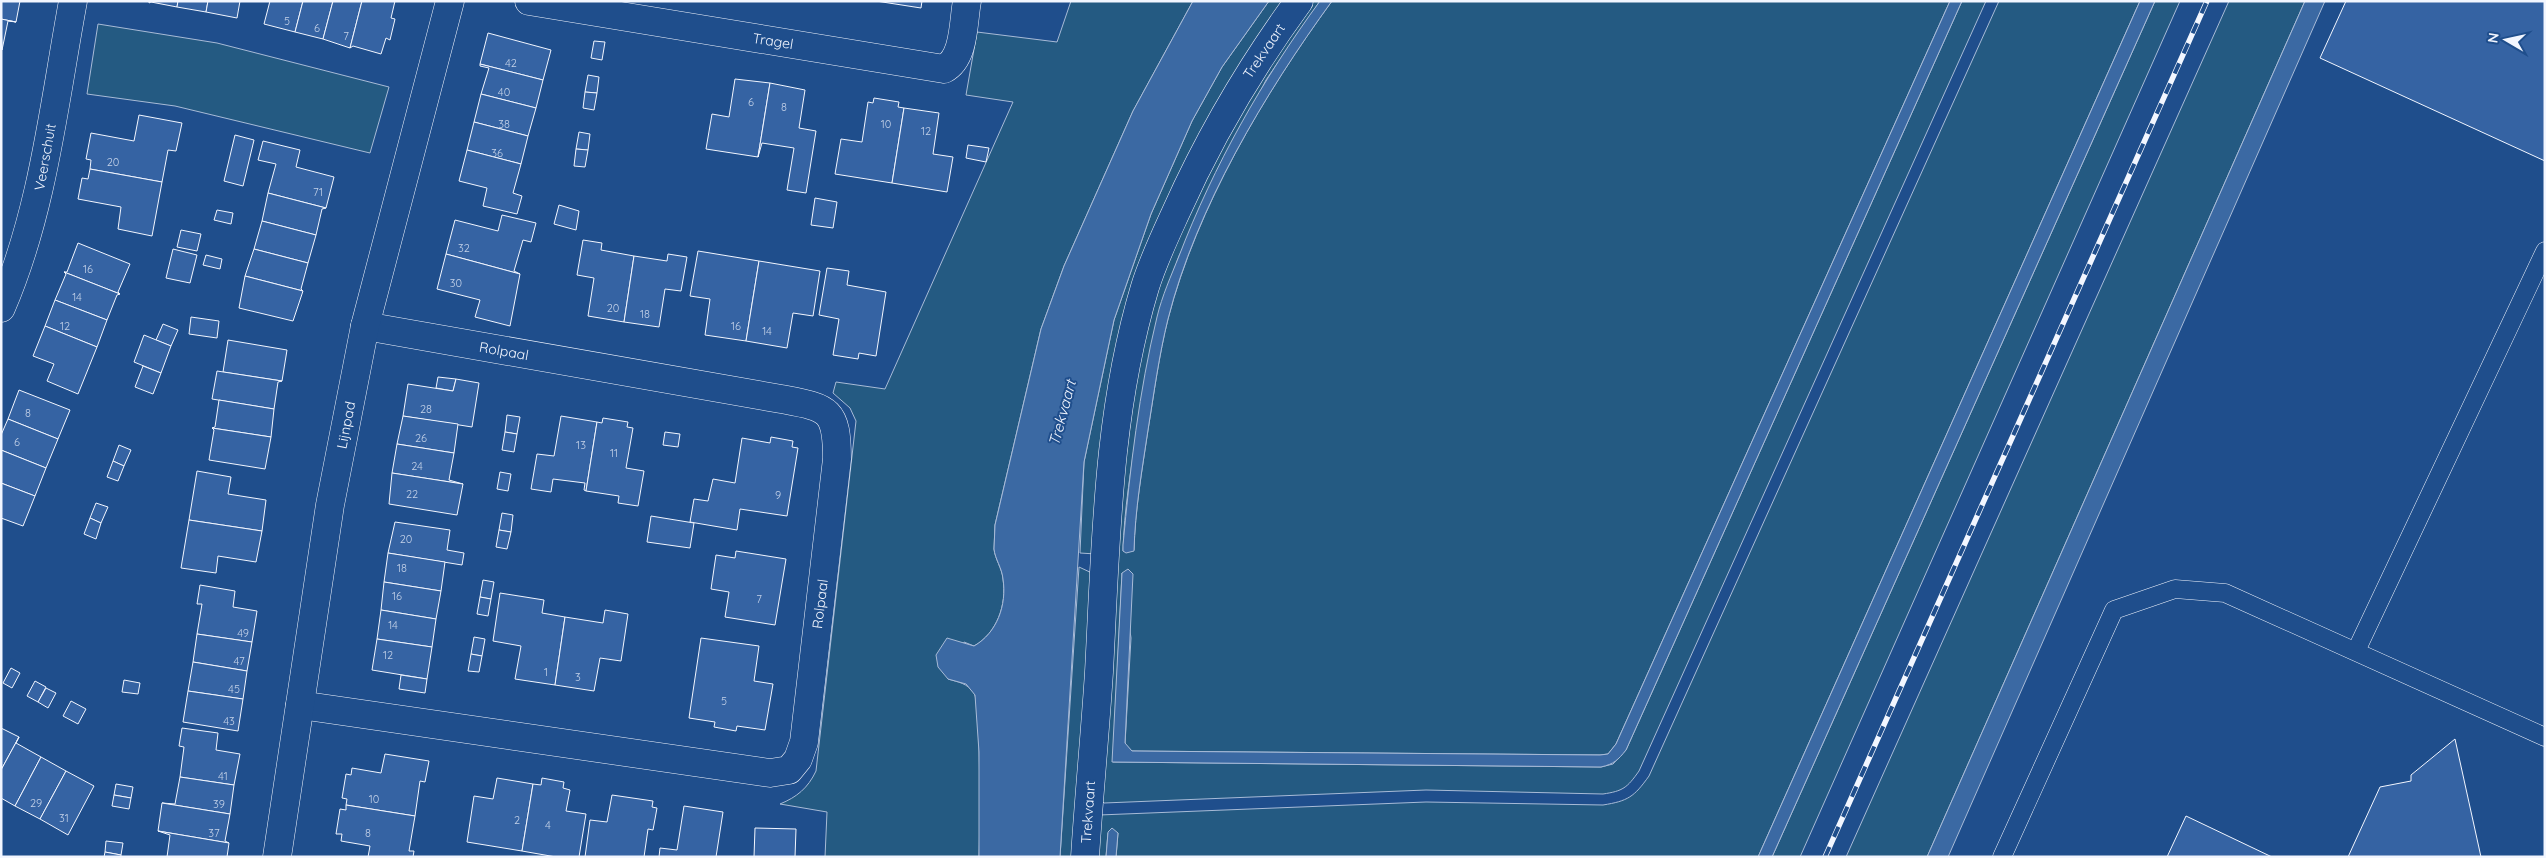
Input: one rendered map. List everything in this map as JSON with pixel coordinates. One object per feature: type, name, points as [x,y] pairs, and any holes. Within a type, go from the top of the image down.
[{"type":"street","name":"Veerschuit","points":[[1,308],[18,269],[37,202],[73,1]]},
{"type":"street","name":"Lijnpad","points":[[277,857],[330,506],[365,326],[450,1]]},
{"type":"street","name":"Tragel","points":[[529,1],[944,69],[952,65],[958,55],[967,1]]},
{"type":"street","name":"Trekvaart","points":[[1085,857],[1109,477],[1119,397],[1134,330],[1146,285],[1160,248],[1202,154],[1261,53],[1298,1]]},
{"type":"street","name":"Rolpaal","points":[[300,705],[770,773],[789,770],[798,759],[804,742],[837,459],[837,433],[830,414],[817,406],[781,399],[365,326]]},
{"type":"lane","points":[[2356,651],[2545,251]]},
{"type":"lane","points":[[2002,857],[2114,610],[2175,588],[2226,593],[2545,736]]},
{"type":"shaded area","points":[[1071,1],[1193,1],[1133,111],[1064,266],[1041,329],[995,525],[994,549],[1004,589],[1002,608],[989,634],[974,646],[964,642],[948,679],[968,687],[974,693],[976,702],[979,771],[979,857],[825,857],[827,812],[780,804],[801,791],[816,771],[856,421],[850,408],[833,393],[836,382],[885,389],[1013,102],[966,95],[977,32],[1057,42]]},
{"type":"shaded area","points":[[1269,1],[1288,1],[1152,244],[1096,554],[1080,553],[1084,462],[1114,320],[1151,214],[1192,121],[1222,67]]},
{"type":"shaded area","points":[[1309,1],[1320,1],[1266,80],[1179,256],[1171,278],[1153,342],[1137,429],[1128,490],[1123,551],[1134,550],[1139,490],[1162,346],[1168,319],[1196,235],[1235,153],[1258,113],[1332,1],[1950,1],[1616,744],[1608,754],[1132,751],[1125,744],[1131,638],[1122,573],[1113,762],[1601,767],[1613,764],[1626,750],[1962,1],[1986,1],[1639,771],[1628,785],[1615,792],[1603,794],[1426,790],[1104,803],[1100,799],[1112,565],[1143,324],[1194,191]]},
{"type":"shaded area","points":[[1999,1],[2140,1],[1758,857],[1116,857],[1118,833],[1108,833],[1106,857],[1093,857],[1099,815],[1426,802],[1603,805],[1625,800],[1639,789],[1649,776]]},
{"type":"shaded area","points":[[2155,1],[2180,1],[1800,857],[1772,857]]},
{"type":"shaded area","points":[[2229,1],[2305,1],[1927,857],[1846,857]]},
{"type":"shaded area","points":[[98,24],[217,43],[389,87],[370,153],[175,106],[87,94]]},
{"type":"shaded area","points":[[1079,567],[1094,574],[1076,857],[1060,857]]},
{"type":"water","points":[[1193,1],[1269,1],[1222,67],[1192,121],[1151,214],[1114,320],[1084,462],[1060,857],[979,857],[979,752],[975,695],[966,684],[948,679],[938,667],[936,655],[947,638],[974,646],[989,634],[999,617],[1004,589],[994,549],[995,525],[1041,329],[1064,266],[1133,111]]},
{"type":"water","points":[[1320,1],[1332,1],[1282,74],[1235,153],[1196,235],[1180,277],[1168,319],[1157,374],[1139,490],[1134,551],[1126,553],[1123,551],[1123,545],[1136,430],[1145,373],[1164,294],[1193,222],[1241,124],[1278,61]]},
{"type":"water","points":[[1950,1],[1962,1],[1626,750],[1618,759],[1601,767],[1112,762],[1122,573],[1128,569],[1133,574],[1125,743],[1132,751],[1608,754],[1616,744]]},
{"type":"water","points":[[2140,1],[2155,1],[1772,857],[1758,857]]},
{"type":"water","points":[[2305,1],[2325,1],[1948,857],[1927,857]]},
{"type":"water","points":[[1112,828],[1118,833],[1116,857],[1106,857],[1108,832]]},
{"type":"building","points":[[1,1],[20,1],[16,22],[1,19]]},
{"type":"building","points":[[149,1],[178,1],[177,7],[149,3]]},
{"type":"building","points":[[178,1],[208,1],[206,12],[177,7]]},
{"type":"building","points":[[208,1],[240,1],[237,18],[206,12]]},
{"type":"building","points":[[270,1],[303,1],[295,32],[264,24]]},
{"type":"building","points":[[303,1],[333,1],[323,39],[295,32]]},
{"type":"building","points":[[333,1],[362,1],[350,48],[323,39]]},
{"type":"building","points":[[362,1],[395,1],[391,18],[395,19],[390,40],[386,38],[381,54],[353,46],[350,48]]},
{"type":"building","points":[[876,1],[922,1],[921,8]]},
{"type":"building","points":[[2346,1],[2545,1],[2545,161],[2320,58]]},
{"type":"building","points":[[1,19],[16,22],[8,21],[2,50]]},
{"type":"building","points":[[488,33],[551,50],[543,80],[480,64]]},
{"type":"building","points":[[594,41],[605,42],[602,60],[591,58]]},
{"type":"building","points":[[480,64],[543,80],[536,108],[481,94],[489,68],[480,66]]},
{"type":"building","points":[[588,75],[599,77],[597,93],[585,92]]},
{"type":"building","points":[[735,79],[770,83],[758,157],[706,149],[712,114],[729,117]]},
{"type":"building","points":[[770,83],[805,90],[799,128],[816,131],[806,193],[787,190],[794,148],[762,143],[758,157]]},
{"type":"building","points":[[585,92],[597,93],[594,110],[583,108]]},
{"type":"building","points":[[481,94],[536,108],[528,136],[474,122]]},
{"type":"building","points":[[874,98],[899,102],[898,107],[904,108],[892,183],[835,174],[841,139],[862,142],[868,102],[873,103]]},
{"type":"building","points":[[904,108],[939,113],[933,154],[953,157],[947,192],[892,183]]},
{"type":"building","points":[[139,115],[182,123],[176,151],[168,150],[162,182],[90,169],[91,160],[86,159],[91,133],[134,141]]},
{"type":"building","points":[[474,122],[528,136],[521,164],[467,150]]},
{"type":"building","points":[[579,132],[590,134],[588,150],[576,149]]},
{"type":"building","points":[[235,135],[254,140],[243,186],[224,181]]},
{"type":"building","points":[[263,141],[300,150],[296,167],[334,177],[326,208],[268,193],[276,164],[258,160]]},
{"type":"building","points":[[968,145],[989,148],[986,162],[966,158]]},
{"type":"building","points":[[576,149],[588,150],[585,167],[574,166]]},
{"type":"building","points":[[467,150],[521,164],[513,193],[522,196],[517,214],[483,206],[487,188],[459,181]]},
{"type":"building","points":[[90,169],[162,182],[152,236],[118,229],[121,207],[78,199],[82,178],[88,179]]},
{"type":"building","points":[[268,193],[326,208],[322,209],[316,235],[262,221]]},
{"type":"building","points":[[815,198],[837,202],[833,228],[811,225]]},
{"type":"building","points":[[559,205],[579,211],[576,230],[554,224]]},
{"type":"building","points":[[217,210],[233,213],[231,224],[214,220]]},
{"type":"building","points":[[502,215],[536,223],[531,242],[523,240],[514,271],[520,274],[446,254],[455,220],[498,231]]},
{"type":"building","points":[[262,221],[316,235],[308,263],[254,249]]},
{"type":"building","points":[[181,230],[201,234],[197,251],[177,247]]},
{"type":"building","points":[[583,240],[602,243],[601,250],[634,256],[624,322],[588,316],[594,278],[577,275]]},
{"type":"building","points":[[78,243],[130,264],[118,292],[120,294],[64,272],[67,272]]},
{"type":"building","points":[[173,249],[197,255],[190,283],[166,278]]},
{"type":"building","points":[[254,249],[308,263],[301,289],[303,291],[245,276]]},
{"type":"building","points":[[698,251],[759,261],[746,341],[705,335],[710,299],[690,296]]},
{"type":"building","points":[[446,254],[520,274],[510,326],[475,317],[480,300],[437,289]]},
{"type":"building","points":[[668,254],[687,257],[681,291],[665,289],[659,327],[624,322],[634,256],[667,261]]},
{"type":"building","points":[[206,255],[222,259],[220,269],[203,265]]},
{"type":"building","points":[[759,261],[820,271],[813,316],[793,313],[787,348],[746,341]]},
{"type":"building","points":[[827,268],[849,271],[847,285],[886,292],[876,356],[859,353],[858,359],[833,355],[839,319],[819,315]]},
{"type":"building","points":[[64,272],[120,294],[117,295],[107,320],[55,300],[66,274]]},
{"type":"building","points":[[245,276],[303,291],[293,321],[239,308]]},
{"type":"building","points":[[55,300],[107,320],[97,347],[45,326]]},
{"type":"building","points":[[191,317],[219,321],[217,338],[189,334]]},
{"type":"building","points":[[163,324],[178,330],[171,346],[156,340]]},
{"type":"building","points":[[45,326],[97,347],[78,394],[47,381],[54,364],[33,356]]},
{"type":"building","points":[[144,335],[171,346],[161,373],[134,362]]},
{"type":"building","points":[[228,340],[287,350],[282,381],[223,372]]},
{"type":"building","points":[[143,366],[161,373],[153,394],[135,387]]},
{"type":"building","points":[[217,371],[282,381],[278,382],[274,409],[212,399]]},
{"type":"building","points":[[438,377],[456,379],[453,391],[436,388]]},
{"type":"building","points":[[456,379],[479,383],[472,427],[403,416],[408,384],[453,391]]},
{"type":"building","points":[[19,390],[70,410],[58,439],[8,419]]},
{"type":"building","points":[[219,400],[274,409],[271,437],[212,428],[215,427]]},
{"type":"building","points":[[507,415],[520,417],[517,434],[505,432]]},
{"type":"building","points":[[403,416],[458,424],[454,453],[397,444]]},
{"type":"building","points":[[561,416],[597,422],[586,491],[584,490],[585,483],[553,479],[551,492],[531,489],[537,454],[554,456]]},
{"type":"building","points":[[603,418],[628,422],[627,427],[633,428],[626,468],[644,471],[638,506],[618,503],[619,496],[586,491],[597,422],[602,423]]},
{"type":"building","points":[[8,419],[58,439],[46,468],[1,450],[1,435]]},
{"type":"building","points":[[212,428],[271,437],[265,469],[209,460],[214,430]]},
{"type":"building","points":[[505,432],[517,434],[514,452],[502,450]]},
{"type":"building","points":[[665,432],[680,434],[678,447],[663,445]]},
{"type":"building","points":[[771,437],[793,441],[792,447],[798,448],[787,516],[740,509],[737,530],[690,522],[694,499],[708,501],[713,479],[735,483],[742,438],[770,443]]},
{"type":"building","points":[[397,444],[454,453],[449,480],[463,484],[392,473]]},
{"type":"building","points":[[119,445],[131,450],[124,466],[113,461]]},
{"type":"building","points":[[1,450],[46,468],[35,496],[1,483]]},
{"type":"building","points":[[113,461],[124,466],[118,481],[107,477]]},
{"type":"building","points":[[197,471],[231,477],[228,494],[266,500],[262,531],[189,520]]},
{"type":"building","points":[[500,472],[511,474],[508,491],[497,489]]},
{"type":"building","points":[[392,473],[463,484],[457,515],[389,504]]},
{"type":"building","points":[[1,483],[35,496],[23,526],[1,518]]},
{"type":"building","points":[[96,503],[108,507],[101,523],[90,518]]},
{"type":"building","points":[[502,513],[513,515],[511,532],[499,530]]},
{"type":"building","points":[[651,516],[694,523],[690,548],[647,542]]},
{"type":"building","points":[[90,518],[101,523],[96,539],[84,534]]},
{"type":"building","points":[[189,520],[262,531],[256,562],[218,556],[216,573],[181,568]]},
{"type":"building","points":[[395,522],[450,530],[447,550],[464,553],[462,565],[388,553]]},
{"type":"building","points":[[499,530],[511,532],[507,549],[496,547]]},
{"type":"building","points":[[736,551],[786,559],[775,625],[725,617],[729,592],[711,589],[716,555],[735,558]]},
{"type":"building","points":[[388,553],[445,562],[441,591],[384,582]]},
{"type":"building","points":[[483,580],[494,582],[491,599],[480,597]]},
{"type":"building","points":[[384,582],[441,591],[436,619],[381,610]]},
{"type":"building","points":[[200,585],[235,591],[233,607],[257,611],[252,642],[197,634],[202,604],[197,604]]},
{"type":"building","points":[[500,593],[544,600],[542,613],[565,617],[555,685],[515,679],[521,646],[493,641]]},
{"type":"building","points":[[480,597],[491,599],[488,616],[477,614]]},
{"type":"building","points":[[381,610],[436,619],[432,647],[377,639]]},
{"type":"building","points":[[605,610],[628,614],[621,661],[600,658],[594,691],[555,685],[565,617],[603,623]]},
{"type":"building","points":[[197,634],[252,642],[247,671],[193,662]]},
{"type":"building","points":[[474,637],[485,639],[482,656],[471,654]]},
{"type":"building","points":[[701,638],[759,646],[754,681],[773,684],[765,730],[737,726],[736,731],[714,727],[715,722],[689,718]]},
{"type":"building","points":[[377,639],[432,647],[427,679],[372,670]]},
{"type":"building","points":[[471,654],[482,656],[479,672],[468,671]]},
{"type":"building","points":[[193,662],[247,671],[243,699],[188,691]]},
{"type":"building","points":[[11,668],[20,673],[12,688],[3,683]]},
{"type":"building","points":[[401,675],[427,679],[425,693],[399,689]]},
{"type":"building","points":[[124,680],[140,683],[138,694],[122,692]]},
{"type":"building","points":[[35,681],[46,687],[38,702],[27,696]]},
{"type":"building","points":[[46,688],[56,693],[48,708],[38,702]]},
{"type":"building","points":[[188,691],[243,699],[238,731],[183,722]]},
{"type":"building","points":[[71,701],[86,709],[78,724],[63,716]]},
{"type":"building","points":[[1,728],[19,737],[1,770]]},
{"type":"building","points":[[182,728],[218,733],[216,750],[240,754],[234,785],[180,777],[184,747],[179,746]]},
{"type":"building","points":[[19,737],[16,743],[41,757],[15,806],[1,798],[1,770]]},
{"type":"building","points":[[2455,739],[2481,857],[2348,857],[2380,787],[2411,781],[2411,775]]},
{"type":"building","points":[[385,754],[429,761],[425,782],[420,781],[415,816],[346,805],[347,799],[342,798],[346,774],[351,775],[352,768],[381,773]]},
{"type":"building","points":[[41,757],[66,771],[40,819],[15,806]]},
{"type":"building","points":[[66,771],[94,786],[68,835],[40,819]]},
{"type":"building","points":[[180,777],[234,785],[230,814],[162,803],[175,804]]},
{"type":"building","points":[[497,778],[533,784],[522,851],[467,842],[474,796],[493,799]]},
{"type":"building","points":[[542,778],[564,782],[563,788],[570,790],[566,811],[586,814],[579,857],[556,857],[522,851],[533,784],[541,785]]},
{"type":"building","points":[[116,784],[133,787],[131,798],[114,795]]},
{"type":"building","points":[[114,795],[131,798],[129,809],[112,806]]},
{"type":"building","points":[[612,795],[653,801],[652,807],[657,808],[653,830],[648,829],[644,857],[585,857],[590,820],[607,822]]},
{"type":"building","points":[[162,803],[230,814],[225,841],[229,843],[158,831]]},
{"type":"building","points":[[346,805],[415,816],[409,851],[414,851],[413,857],[368,857],[370,846],[341,841],[342,834],[336,834],[340,809],[346,810]]},
{"type":"building","points":[[684,806],[723,812],[716,857],[659,857],[660,848],[677,850]]},
{"type":"building","points":[[2186,816],[2272,857],[2167,857]]},
{"type":"building","points":[[755,828],[796,829],[795,857],[754,857]]},
{"type":"building","points":[[158,831],[229,843],[227,857],[167,857],[170,835]]},
{"type":"building","points":[[106,841],[123,843],[121,855],[105,852]]},
{"type":"building","points":[[105,852],[121,855],[121,857],[104,857]]},
{"type":"railway","points":[[1825,857],[2207,1]]}]
